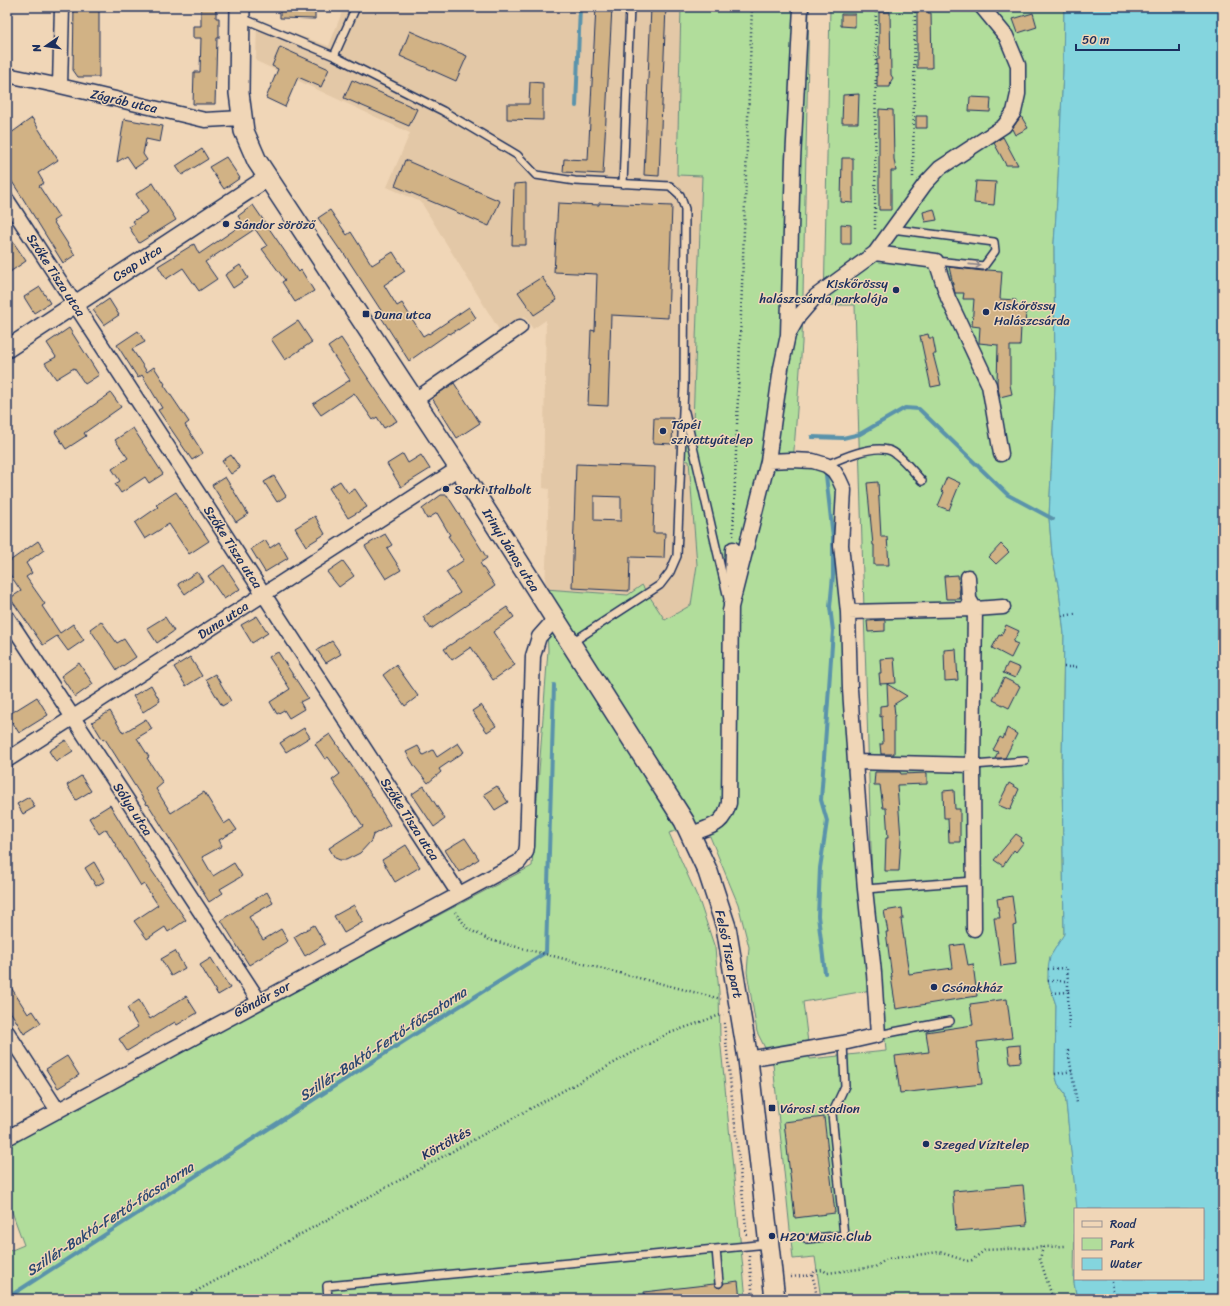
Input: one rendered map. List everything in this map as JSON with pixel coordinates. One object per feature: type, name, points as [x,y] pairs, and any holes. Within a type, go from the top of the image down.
[{"type":"main road","name":"Irinyi János utca","points":[[240,12],[239,93],[244,131],[257,161],[415,400],[557,623]]},
{"type":"main road","name":"Felső Tisza part","points":[[557,623],[691,834],[708,872],[726,927],[748,1058],[775,1299]]},
{"type":"street","points":[[60,86],[62,7]]},
{"type":"street","points":[[730,611],[768,461],[780,368],[788,335],[801,7]]},
{"type":"street","points":[[788,335],[798,317],[816,296],[875,253],[912,201],[940,168],[1004,126],[1014,112],[1018,94],[1018,65],[1006,36],[982,7]]},
{"type":"street","name":"Zágráb utca","points":[[7,76],[60,86],[204,120],[242,118]]},
{"type":"street","name":"Csap utca","points":[[7,349],[267,178]]},
{"type":"street","name":"Szőke Tisza utca","points":[[7,200],[263,595],[452,897]]},
{"type":"street","points":[[875,253],[936,261],[948,298],[989,385],[1001,454]]},
{"type":"street","points":[[415,400],[520,328]]},
{"type":"street","points":[[748,1058],[843,1043],[878,1035],[874,973],[865,889],[855,762],[850,689],[848,612],[841,545],[844,490],[834,471],[826,465],[813,461],[768,461]]},
{"type":"street","name":"Duna utca","points":[[7,760],[459,468]]},
{"type":"street","points":[[691,834],[719,823],[726,814],[729,803],[730,611],[733,549]]},
{"type":"street","points":[[968,577],[969,599],[975,609],[973,765],[974,929]]},
{"type":"street","points":[[848,612],[1002,607]]},
{"type":"street","name":"Sólya utca","points":[[7,617],[259,1001]]},
{"type":"street","name":"Göndör sor","points":[[7,1138],[519,862],[526,852],[527,846],[533,656],[539,637],[557,623]]},
{"type":"street","points":[[855,762],[973,765]]},
{"type":"street","points":[[7,1032],[58,1111]]},
{"type":"lane","points":[[334,56],[356,7]]},
{"type":"lane","points":[[623,184],[630,7]]},
{"type":"lane","points":[[240,12],[334,56],[450,115],[517,154],[536,175],[575,181],[670,186],[680,195],[685,209],[683,403],[677,556],[670,572],[660,584],[571,644]]},
{"type":"lane","points":[[892,229],[994,242],[995,251],[984,266],[936,261]]},
{"type":"lane","points":[[683,403],[730,611]]},
{"type":"lane","points":[[826,465],[841,458],[871,450],[889,450],[899,456],[922,480]]},
{"type":"lane","points":[[973,765],[1025,761]]},
{"type":"lane","points":[[865,889],[974,881]]},
{"type":"lane","points":[[878,1035],[950,1022]]},
{"type":"lane","points":[[807,1239],[844,1235],[832,1114],[845,1086],[843,1043]]},
{"type":"lane","points":[[328,1299],[327,1286],[769,1244]]},
{"type":"lane","points":[[716,1249],[719,1283]]},
{"type":"path","points":[[733,549],[752,7]]},
{"type":"path","points":[[875,253],[876,7]]},
{"type":"path","points":[[912,201],[914,7]]},
{"type":"path","points":[[1062,616],[1075,614]]},
{"type":"path","points":[[1064,667],[1078,667]]},
{"type":"path","points":[[452,897],[468,929],[490,940],[722,999]]},
{"type":"path","points":[[1048,969],[1067,968],[1069,1032]]},
{"type":"path","points":[[1048,982],[1068,981]]},
{"type":"path","points":[[1052,993],[1068,992]]},
{"type":"path","points":[[722,993],[753,1299]]},
{"type":"path","name":"Körtöltés","points":[[182,1299],[667,1034],[723,1014]]},
{"type":"path","points":[[1068,1050],[1077,1103]]},
{"type":"path","points":[[1056,1074],[1072,1071]]},
{"type":"path","points":[[791,1277],[812,1275],[815,1271],[823,1270],[827,1273],[875,1267],[887,1259],[940,1252],[967,1261],[972,1260],[985,1250],[1066,1246]]},
{"type":"path","points":[[1043,1247],[1040,1259],[1053,1299]]},
{"type":"path","points":[[812,1275],[817,1299]]},
{"type":"path","points":[[1112,1282],[1114,1299]]},
{"type":"shaded area","points":[[344,7],[681,7],[677,175],[702,176],[693,422],[677,460],[689,461],[697,565],[691,605],[665,620],[628,595],[545,589],[549,489],[543,488],[546,320],[533,329],[525,317],[501,333],[421,202],[387,187],[410,133],[256,61],[257,21],[329,46]]},
{"type":"green space","points":[[681,7],[809,7],[802,343],[793,463],[824,469],[834,475],[838,489],[871,990],[803,1002],[810,1059],[886,1051],[872,881],[855,305],[824,305],[830,7],[1064,7],[1063,72],[1054,243],[1055,387],[1049,518],[1052,554],[1059,590],[1064,634],[1062,765],[1064,935],[1050,957],[1048,981],[1056,1005],[1055,1074],[1058,1084],[1065,1093],[1076,1196],[1077,1208],[1074,1208],[1074,1283],[1077,1299],[821,1299],[815,1257],[793,1259],[773,1064],[757,1032],[747,972],[749,947],[738,904],[704,822],[669,833],[700,903],[715,948],[719,992],[720,1037],[746,1299],[7,1299],[7,1252],[24,1245],[7,1198],[7,1143],[532,866],[548,650],[545,589],[628,595],[642,585],[665,620],[691,605],[697,565],[689,461],[677,460],[678,422],[693,422],[702,176],[677,175]]},
{"type":"water","points":[[1064,7],[1223,7],[1223,1299],[1077,1299],[1074,1283],[1074,1280],[1204,1280],[1204,1208],[1077,1208],[1065,1093],[1058,1084],[1055,1074],[1056,1005],[1048,981],[1048,969],[1050,957],[1064,934],[1062,765],[1064,634],[1059,590],[1052,554],[1049,518],[1055,387],[1054,243],[1063,72]]},
{"type":"building","points":[[74,7],[95,7],[95,9],[99,9],[99,77],[78,77],[73,70]]},
{"type":"building","points":[[201,7],[216,7],[216,18],[219,18],[215,104],[193,104],[194,72],[200,72],[201,38],[193,38],[193,26],[201,26]]},
{"type":"building","points":[[280,7],[315,7],[315,19],[280,18]]},
{"type":"building","points":[[596,7],[612,7],[603,174],[563,172],[564,159],[588,160]]},
{"type":"building","points":[[651,7],[666,7],[659,176],[644,175]]},
{"type":"building","points":[[917,7],[928,7],[928,13],[931,13],[932,68],[917,68]]},
{"type":"building","points":[[879,12],[890,12],[891,75],[893,78],[890,87],[877,87],[877,59],[879,59]]},
{"type":"building","points":[[1033,13],[1037,27],[1018,33],[1013,19]]},
{"type":"building","points":[[841,14],[855,14],[855,27],[841,26]]},
{"type":"building","points":[[410,31],[467,56],[456,81],[400,56]]},
{"type":"building","points":[[280,47],[329,69],[321,87],[298,77],[285,107],[266,98],[278,69],[272,66]]},
{"type":"building","points":[[352,80],[417,109],[409,126],[344,98]]},
{"type":"building","points":[[530,82],[543,83],[543,120],[507,119],[507,104],[529,104]]},
{"type":"building","points":[[859,94],[858,123],[842,123],[843,95]]},
{"type":"building","points":[[970,97],[991,98],[990,112],[969,111]]},
{"type":"building","points":[[879,109],[893,110],[894,159],[896,171],[891,171],[891,210],[879,210]]},
{"type":"building","points":[[916,116],[927,116],[927,128],[916,128]]},
{"type":"building","points":[[1021,116],[1028,128],[1015,135],[1012,129]]},
{"type":"building","points":[[32,118],[58,160],[38,173],[44,183],[39,186],[59,217],[53,221],[75,255],[63,263],[7,174],[7,136]]},
{"type":"building","points":[[124,119],[163,126],[160,142],[146,139],[143,154],[147,160],[135,168],[127,156],[117,162]]},
{"type":"building","points":[[1003,137],[1018,165],[1006,165],[994,143]]},
{"type":"building","points":[[202,149],[208,159],[182,175],[176,166]]},
{"type":"building","points":[[226,157],[240,178],[224,189],[209,167]]},
{"type":"building","points":[[842,158],[853,158],[853,203],[841,202]]},
{"type":"building","points":[[405,160],[500,201],[489,226],[395,186]]},
{"type":"building","points":[[976,181],[996,182],[994,205],[974,203]]},
{"type":"building","points":[[153,183],[176,220],[139,243],[129,227],[135,224],[133,221],[148,212],[136,194]]},
{"type":"building","points":[[526,183],[526,245],[512,245],[514,184]]},
{"type":"building","points":[[558,203],[672,206],[668,318],[611,315],[608,406],[588,405],[591,330],[595,331],[597,274],[554,272]]},
{"type":"building","points":[[253,205],[299,272],[301,270],[314,291],[295,302],[282,282],[285,280],[262,249],[267,246],[255,229],[205,262],[217,279],[199,291],[183,268],[166,279],[158,266],[194,244],[199,254],[243,224],[238,216]]},
{"type":"building","points":[[934,209],[937,220],[925,222],[923,212]]},
{"type":"building","points":[[330,210],[347,235],[351,232],[372,265],[393,252],[405,271],[384,285],[397,306],[402,303],[423,336],[428,333],[429,334],[469,307],[476,318],[458,330],[450,334],[449,333],[409,361],[381,317],[384,315],[341,249],[340,250],[318,218]]},
{"type":"building","points":[[841,224],[851,225],[851,244],[841,244]]},
{"type":"building","points":[[7,233],[26,261],[7,274]]},
{"type":"building","points":[[240,265],[248,278],[233,288],[225,275]]},
{"type":"building","name":"Kiskőrössy Halászcsárda","points":[[949,267],[983,271],[1002,271],[1000,299],[1016,300],[1016,309],[1026,310],[1025,327],[1021,326],[1020,346],[1010,346],[1010,385],[1012,394],[1000,397],[997,384],[998,345],[979,343],[980,327],[972,326],[974,299],[963,299],[964,293],[955,293]]},
{"type":"building","points":[[542,277],[557,300],[534,315],[518,292]]},
{"type":"building","points":[[40,287],[50,303],[34,313],[24,297]]},
{"type":"building","points":[[109,299],[119,315],[104,325],[93,310]]},
{"type":"building","points":[[298,321],[312,342],[285,360],[271,339]]},
{"type":"building","points":[[69,328],[99,375],[85,384],[74,368],[56,379],[45,363],[56,357],[47,343]]},
{"type":"building","points":[[138,331],[145,342],[132,349],[147,372],[154,367],[165,384],[164,385],[189,422],[185,425],[203,453],[192,460],[158,410],[162,408],[142,375],[138,378],[117,345]]},
{"type":"building","points":[[928,334],[929,338],[933,338],[936,354],[933,354],[941,385],[931,387],[920,336]]},
{"type":"building","points":[[341,338],[397,421],[384,428],[377,417],[373,420],[354,393],[321,415],[313,404],[350,380],[328,347]]},
{"type":"building","points":[[454,383],[480,423],[457,438],[432,398]]},
{"type":"building","points":[[111,393],[121,407],[84,433],[86,436],[66,449],[55,432]]},
{"type":"building","name":"Tápéi szivattyútelep","points":[[654,418],[673,418],[672,444],[653,443]]},
{"type":"building","points":[[133,428],[163,474],[149,483],[145,477],[121,493],[115,484],[120,481],[112,469],[128,458],[115,440]]},
{"type":"building","points":[[403,454],[408,463],[421,455],[430,469],[401,487],[387,464]]},
{"type":"building","points":[[231,455],[240,468],[231,474],[222,461]]},
{"type":"building","points":[[576,464],[655,467],[653,533],[665,533],[664,558],[630,557],[629,591],[572,588]],"holes":[[[594,496],[621,497],[621,521],[594,520]]]},
{"type":"building","points":[[274,476],[286,496],[277,502],[264,482]]},
{"type":"building","points":[[225,477],[248,514],[236,522],[212,485]]},
{"type":"building","points":[[947,477],[960,483],[949,510],[938,506],[944,492],[941,491]]},
{"type":"building","points":[[340,481],[348,493],[355,489],[367,507],[348,518],[329,488]]},
{"type":"building","points":[[878,482],[881,537],[887,537],[889,565],[874,565],[874,545],[867,483]]},
{"type":"building","points":[[176,492],[209,541],[189,554],[169,524],[145,539],[135,523],[158,507],[156,505]]},
{"type":"building","points":[[441,495],[447,495],[487,558],[480,563],[495,586],[431,629],[423,617],[460,593],[446,572],[464,560],[448,536],[450,535],[437,513],[427,519],[422,509]]},
{"type":"building","points":[[315,516],[325,534],[306,546],[295,528]]},
{"type":"building","points":[[385,534],[392,545],[387,548],[401,570],[386,579],[365,546]]},
{"type":"building","points":[[265,540],[270,548],[279,542],[288,558],[265,572],[251,549]]},
{"type":"building","points":[[38,541],[44,550],[26,563],[32,573],[26,577],[45,604],[42,606],[60,633],[73,624],[84,640],[68,651],[57,636],[43,645],[10,598],[21,591],[7,570],[7,563]]},
{"type":"building","points":[[1001,544],[1009,552],[996,564],[989,557]]},
{"type":"building","points":[[343,561],[354,576],[339,587],[327,572]]},
{"type":"building","points":[[224,565],[240,589],[224,599],[208,576]]},
{"type":"building","points":[[197,572],[203,581],[185,594],[178,584]]},
{"type":"building","points":[[958,575],[960,599],[946,599],[944,576]]},
{"type":"building","points":[[507,607],[514,617],[493,632],[515,665],[493,680],[471,647],[452,660],[444,649]]},
{"type":"building","points":[[257,616],[268,633],[252,643],[241,625]]},
{"type":"building","points":[[165,617],[174,631],[157,643],[147,628]]},
{"type":"building","points":[[885,620],[885,631],[868,632],[867,621]]},
{"type":"building","points":[[101,621],[117,643],[124,639],[136,657],[117,670],[90,629]]},
{"type":"building","points":[[1006,625],[1019,631],[1013,642],[1018,644],[1011,658],[992,648],[999,635],[1001,636]]},
{"type":"building","points":[[332,641],[341,654],[326,663],[317,650]]},
{"type":"building","points":[[956,649],[958,680],[945,681],[944,650]]},
{"type":"building","points":[[278,652],[308,698],[300,702],[304,709],[289,718],[284,710],[277,714],[270,702],[290,689],[269,657]]},
{"type":"building","points":[[190,657],[202,676],[186,686],[174,667]]},
{"type":"building","points":[[894,658],[896,683],[880,684],[880,659]]},
{"type":"building","points":[[79,663],[93,684],[75,697],[61,676]]},
{"type":"building","points":[[1008,663],[1020,668],[1015,678],[1003,673]]},
{"type":"building","points":[[396,665],[418,696],[405,706],[383,675]]},
{"type":"building","points":[[215,674],[231,701],[222,706],[206,679]]},
{"type":"building","points":[[1004,678],[1020,686],[1009,708],[993,700]]},
{"type":"building","points":[[887,684],[907,696],[893,705],[895,716],[894,754],[881,754],[880,744],[883,744],[882,716],[880,717],[880,706],[888,705]]},
{"type":"building","points":[[151,685],[160,701],[143,712],[133,696]]},
{"type":"building","points":[[37,697],[48,715],[19,733],[8,715]]},
{"type":"building","points":[[481,705],[496,726],[487,732],[472,711]]},
{"type":"building","points":[[110,711],[123,733],[146,719],[152,729],[137,738],[149,757],[147,758],[163,783],[156,789],[171,813],[204,792],[224,824],[230,820],[237,830],[219,840],[222,846],[202,857],[213,876],[234,863],[242,876],[220,889],[223,893],[209,902],[148,804],[147,805],[105,739],[103,740],[92,722]]},
{"type":"building","points":[[304,728],[310,737],[286,752],[280,743]]},
{"type":"building","points":[[1007,728],[1017,734],[1005,758],[995,758],[998,752],[993,750],[1000,737],[1003,739]]},
{"type":"building","points":[[330,734],[373,797],[390,825],[373,835],[371,841],[360,853],[346,860],[335,858],[329,848],[363,826],[332,780],[340,774],[328,757],[325,759],[315,744]]},
{"type":"building","points":[[66,740],[73,751],[56,762],[49,751]]},
{"type":"building","points":[[458,743],[464,752],[439,769],[441,772],[428,783],[415,767],[406,752],[418,746],[423,755],[433,750],[437,757]]},
{"type":"building","points":[[875,772],[900,772],[901,774],[927,773],[927,784],[897,785],[901,838],[899,871],[885,871],[886,838],[888,838],[886,808],[883,808],[880,785],[874,785]]},
{"type":"building","points":[[81,776],[91,791],[76,800],[67,785]]},
{"type":"building","points":[[1009,783],[1019,789],[1010,810],[998,805]]},
{"type":"building","points":[[424,786],[445,819],[434,827],[412,794]]},
{"type":"building","points":[[497,786],[508,802],[495,810],[484,794]]},
{"type":"building","points":[[954,790],[955,809],[960,809],[960,842],[949,842],[948,818],[944,818],[943,791]]},
{"type":"building","points":[[29,797],[35,807],[23,814],[17,804]]},
{"type":"building","points":[[110,805],[130,838],[131,837],[152,871],[186,920],[168,932],[165,927],[147,939],[134,921],[158,905],[144,884],[141,886],[106,829],[99,834],[89,818]]},
{"type":"building","points":[[1016,834],[1022,838],[1020,841],[1023,843],[1016,852],[1014,850],[1003,866],[994,860]]},
{"type":"building","points":[[465,838],[479,859],[459,872],[445,850]]},
{"type":"building","points":[[406,845],[420,867],[395,882],[382,860]]},
{"type":"building","points":[[94,862],[105,881],[96,886],[85,868]]},
{"type":"building","points":[[267,892],[273,903],[249,917],[263,940],[281,929],[288,941],[249,965],[221,920]]},
{"type":"building","points":[[1012,896],[1016,925],[1013,926],[1016,964],[1001,966],[994,918],[1000,918],[997,899]]},
{"type":"building","points":[[354,905],[363,922],[344,933],[334,916]]},
{"type":"building","name":"Csónakház","points":[[902,908],[903,919],[901,919],[909,974],[953,968],[950,946],[964,944],[968,965],[973,964],[977,996],[896,1009],[886,932],[888,932],[884,911]]},
{"type":"building","points":[[314,925],[325,944],[305,956],[294,937]]},
{"type":"building","points":[[175,951],[185,968],[171,976],[161,959]]},
{"type":"building","points":[[211,958],[230,988],[218,995],[200,965]]},
{"type":"building","points":[[7,981],[28,1014],[33,1011],[41,1023],[24,1034],[7,1006]]},
{"type":"building","points":[[186,996],[197,1013],[177,1025],[175,1022],[127,1051],[119,1039],[138,1027],[127,1008],[139,1000],[150,1019]]},
{"type":"building","points":[[1007,999],[1012,1038],[977,1042],[982,1084],[900,1093],[895,1056],[929,1052],[926,1032],[973,1025],[970,1004]]},
{"type":"building","points":[[1020,1045],[1021,1062],[1010,1063],[1008,1046]]},
{"type":"building","points":[[67,1056],[79,1075],[58,1088],[46,1069]]},
{"type":"building","points":[[824,1117],[835,1213],[795,1218],[784,1122]]},
{"type":"building","points":[[1023,1185],[1027,1225],[956,1231],[953,1191]]},
{"type":"building","points":[[738,1281],[740,1299],[645,1299],[644,1292],[714,1284],[720,1288],[724,1283]]},
{"type":"waterway","points":[[576,106],[580,7]]},
{"type":"waterway","points":[[812,437],[843,438],[860,434],[905,408],[919,409],[1008,495],[1053,519]]},
{"type":"waterway","points":[[825,973],[818,916],[820,868],[827,821],[821,800],[833,631],[830,607],[833,576],[833,537],[826,475]]},
{"type":"waterway","name":"Szillér-Baktó-Fertő-főcsatorna","points":[[7,1298],[412,1036],[546,952],[554,685]]},
{"type":"place","name":"Sándor söröző","points":[[226,224]]},
{"type":"place","name":"Kiskőrössy halászcsárda parkolója","points":[[896,290]]},
{"type":"place","name":"Kiskőrössy Halászcsárda","points":[[986,312]]},
{"type":"place","name":"Duna utca","points":[[366,314]]},
{"type":"place","name":"Tápéi szivattyútelep","points":[[663,431]]},
{"type":"place","name":"Sarki Italbolt","points":[[446,489]]},
{"type":"place","name":"Csónakház","points":[[934,987]]},
{"type":"place","name":"Városi stadion","points":[[772,1108]]},
{"type":"place","name":"Szeged Vízitelep","points":[[926,1144]]},
{"type":"place","name":"H2O Music Club","points":[[772,1236]]}]
